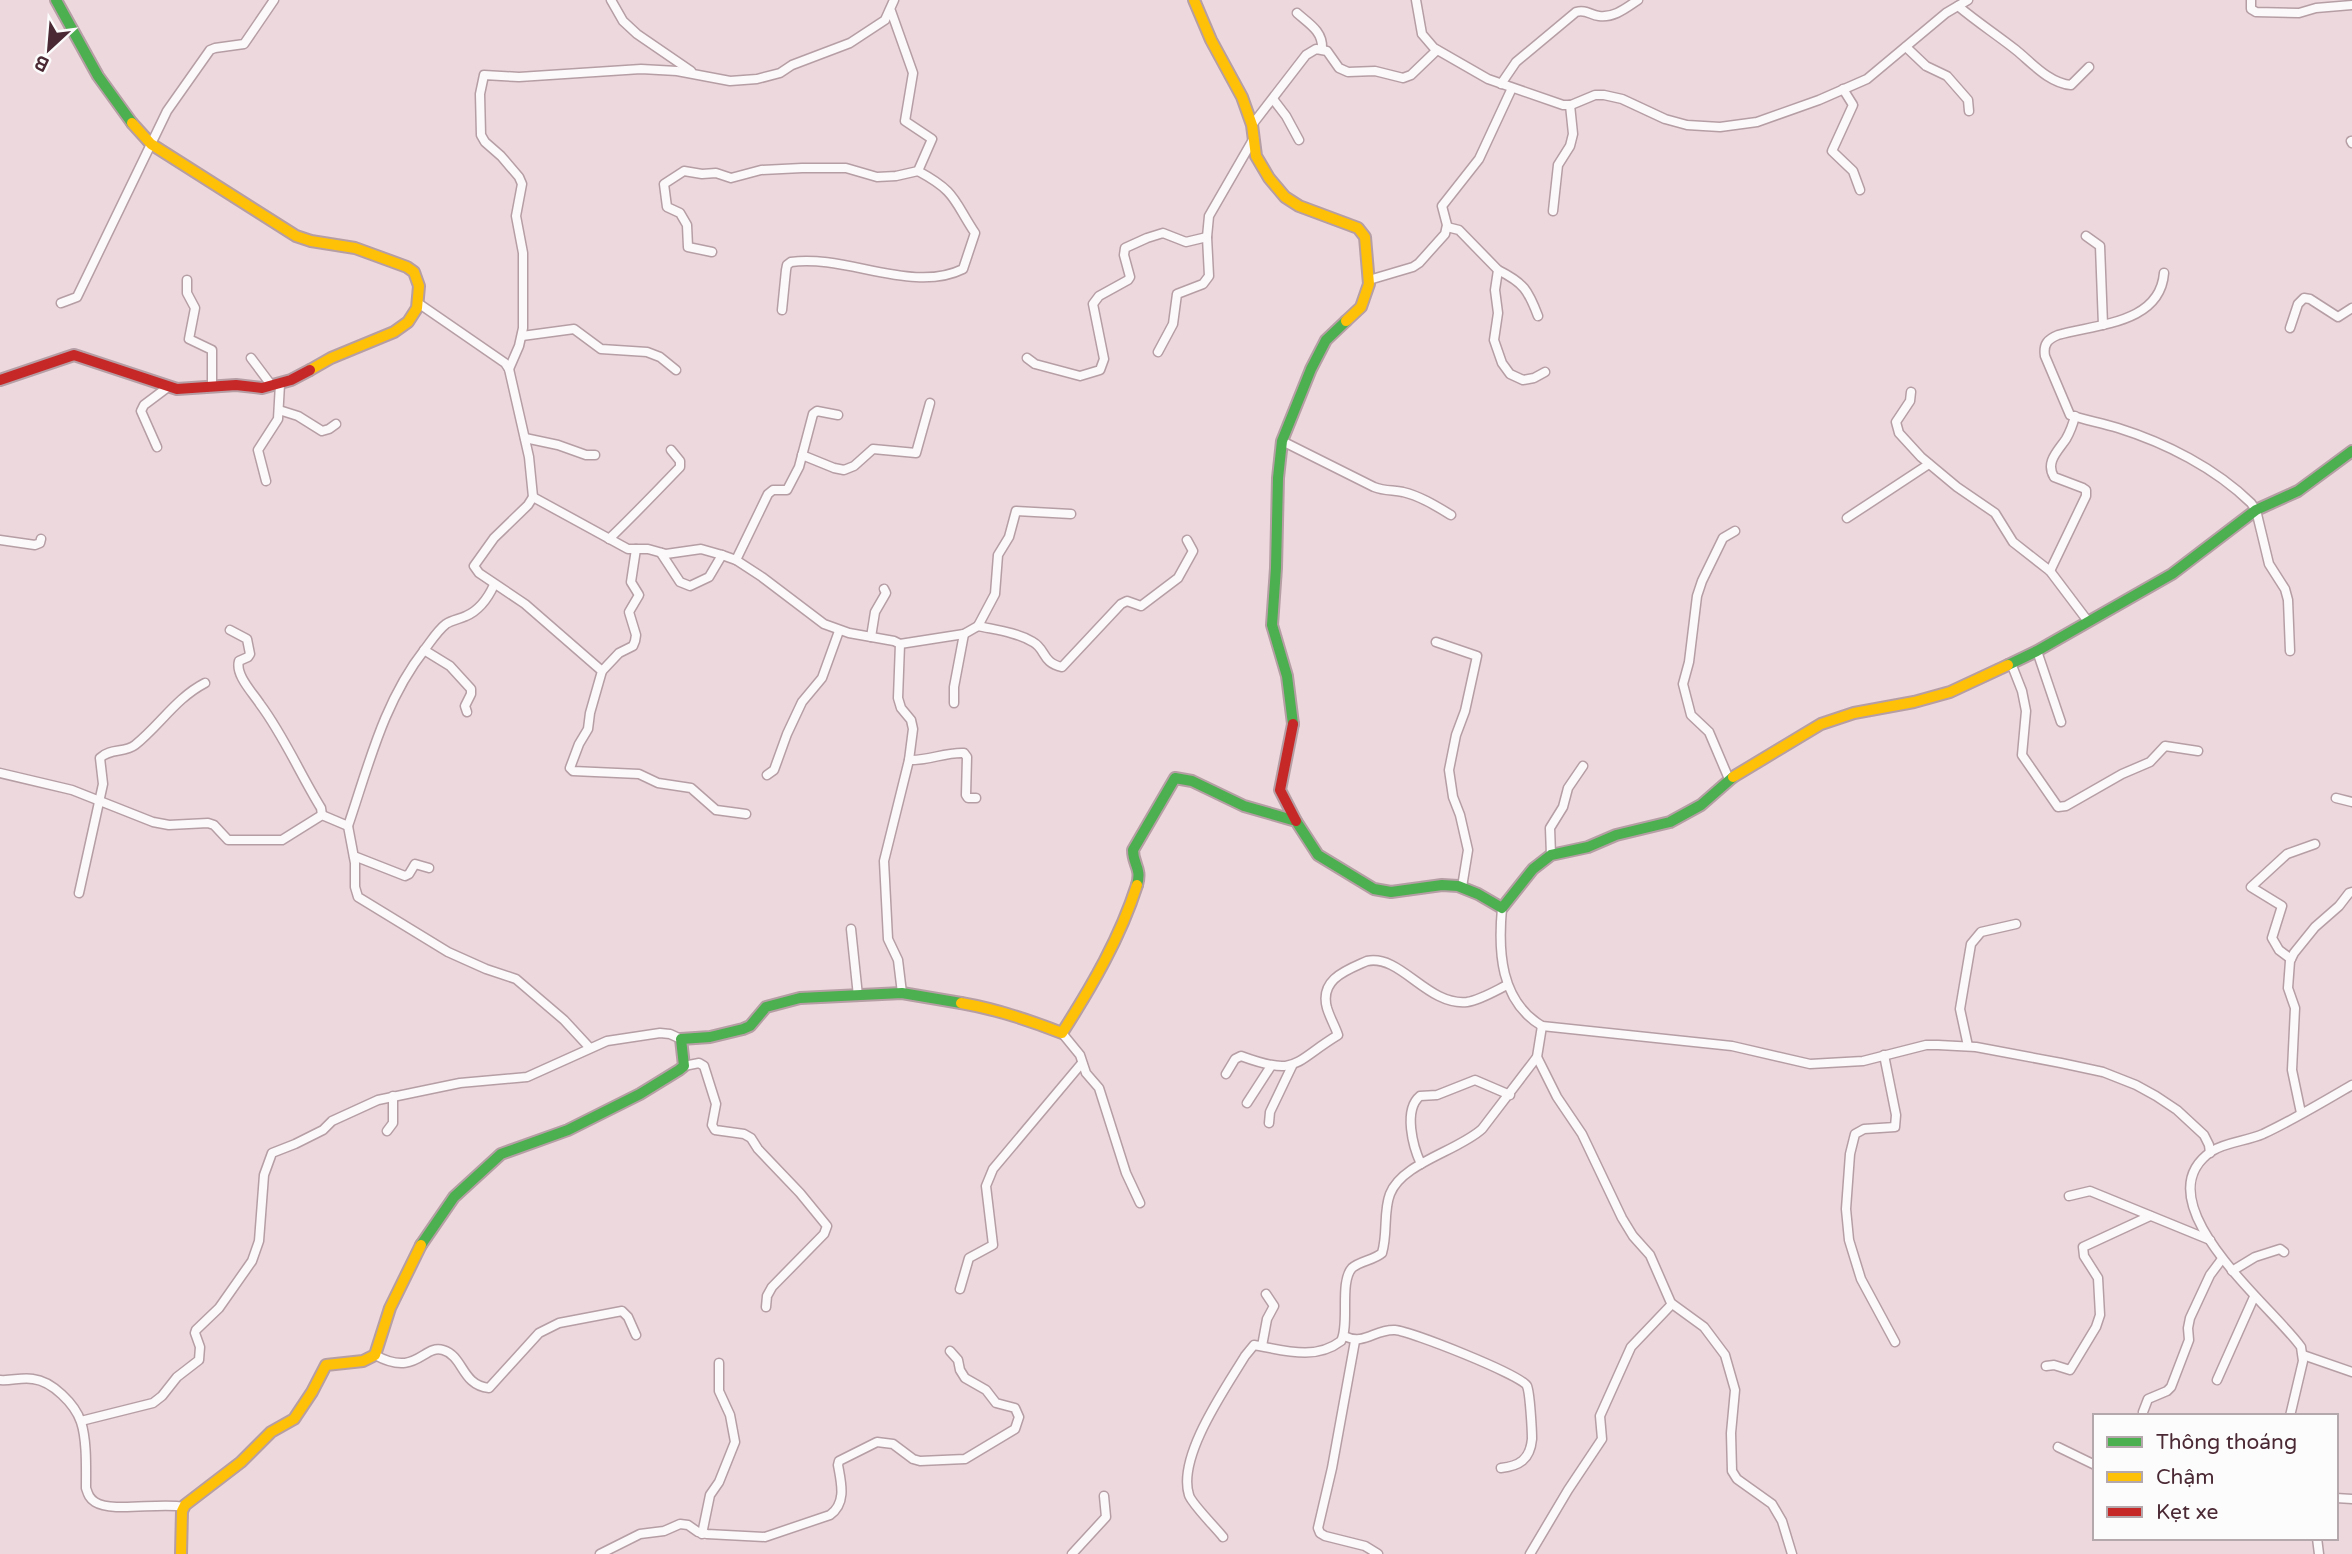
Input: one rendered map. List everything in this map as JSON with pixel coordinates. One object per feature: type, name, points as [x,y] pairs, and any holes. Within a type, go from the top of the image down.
[{"type":"street","points":[[0,380],[74,355],[177,390],[236,385],[262,388],[276,385],[394,332],[408,322],[418,303],[417,278],[407,267],[355,247],[311,241],[296,236],[151,144],[120,110],[67,24],[56,0]]},
{"type":"street","points":[[61,303],[77,297],[167,111],[208,52],[215,47],[245,43],[274,0]]},
{"type":"street","points":[[611,0],[623,21],[697,75]]},
{"type":"street","points":[[509,369],[522,336],[524,265],[516,216],[522,184],[519,177],[481,135],[480,94],[484,75],[519,77],[641,69],[730,81],[772,76],[792,65],[850,43],[881,24],[891,11],[894,0]]},
{"type":"street","points":[[1416,0],[1422,34],[1437,50],[1475,73],[1501,84],[1559,104],[1570,105],[1604,95],[1622,99],[1675,122],[1720,127],[1757,122],[1867,79],[1968,0]]},
{"type":"street","points":[[1501,84],[1516,62],[1576,12],[1583,10],[1599,16],[1611,15],[1621,12],[1638,0]]},
{"type":"street","points":[[2251,0],[2251,9],[2256,12],[2299,13],[2316,8],[2352,5]]},
{"type":"street","points":[[1194,1],[1211,40],[1242,97],[1252,125],[1256,156],[1260,164],[1285,197],[1299,206],[1335,218],[1362,232],[1367,248],[1368,291],[1360,307],[1326,340],[1311,369],[1282,441],[1272,625],[1278,653],[1287,676],[1293,725],[1280,790],[1285,803],[1318,855],[1374,890],[1391,892],[1442,885],[1462,887],[1502,908]]},
{"type":"street","points":[[1958,6],[2034,67],[2064,85],[2071,85],[2090,67]]},
{"type":"street","points":[[891,11],[913,73],[905,121],[932,139],[918,172]]},
{"type":"street","points":[[1297,13],[1317,31],[1323,41],[1322,48]]},
{"type":"street","points":[[1906,47],[1926,66],[1947,76],[1970,103],[1969,111]]},
{"type":"street","points":[[1252,125],[1306,55],[1316,49],[1327,51],[1339,68],[1348,72],[1374,71],[1403,78],[1411,75],[1437,50]]},
{"type":"street","points":[[1369,280],[1417,265],[1443,239],[1447,227],[1442,206],[1479,159],[1512,88]]},
{"type":"street","points":[[1843,89],[1853,102],[1853,108],[1832,151],[1853,171],[1860,190]]},
{"type":"street","points":[[1273,99],[1299,140]]},
{"type":"street","points":[[1553,211],[1558,165],[1570,146],[1573,134],[1570,105]]},
{"type":"street","points":[[1158,352],[1173,324],[1177,294],[1203,284],[1209,276],[1209,216],[1254,138]]},
{"type":"street","points":[[712,252],[688,247],[687,225],[680,213],[667,207],[664,184],[684,171],[716,173],[731,178],[761,170],[846,168],[877,177],[918,172],[939,182],[951,192],[975,233],[963,269],[947,274],[919,276],[876,272],[850,265],[791,262],[786,270],[782,310]]},
{"type":"street","points":[[1447,227],[1459,230],[1498,271],[1524,286],[1538,316]]},
{"type":"street","points":[[1027,358],[1035,364],[1080,376],[1100,370],[1104,359],[1093,304],[1099,296],[1130,277],[1124,255],[1125,248],[1163,233],[1186,242],[1207,237]]},
{"type":"street","points":[[2087,236],[2101,246],[2103,325]]},
{"type":"street","points":[[1498,271],[1495,290],[1498,313],[1494,342],[1502,363],[1510,374],[1523,380],[1545,372]]},
{"type":"street","points":[[2164,273],[2161,290],[2155,300],[2134,315],[2058,335],[2048,340],[2045,356],[2068,411],[2075,416],[2144,436],[2192,460],[2243,495],[2256,510],[2269,564],[2285,589],[2288,600],[2290,651]]},
{"type":"street","points":[[187,280],[187,293],[195,308],[189,339],[192,343],[212,350],[212,387]]},
{"type":"street","points":[[2290,328],[2298,304],[2304,298],[2338,317],[2352,308]]},
{"type":"street","points":[[418,303],[505,363],[509,369],[525,438],[533,496],[528,506],[494,538],[474,566],[479,573],[525,604],[602,671]]},
{"type":"street","points":[[522,336],[574,329],[601,349],[647,352],[660,357],[676,370]]},
{"type":"street","points":[[251,358],[276,385],[279,410],[276,424],[258,450],[266,481]]},
{"type":"street","points":[[158,447],[141,411],[144,405],[168,387]]},
{"type":"street","points":[[1911,392],[1910,401],[1899,416],[1896,428],[1929,464],[1995,513],[2013,542],[2050,571],[2087,620]]},
{"type":"street","points":[[802,455],[840,470],[854,467],[873,449],[916,453],[930,403]]},
{"type":"street","points":[[279,410],[298,416],[322,430],[337,424]]},
{"type":"street","points":[[736,560],[765,497],[771,491],[789,488],[797,474],[814,412],[838,415]]},
{"type":"street","points":[[2050,571],[2086,496],[2086,490],[2054,477],[2050,470],[2052,460],[2067,438],[2075,416]]},
{"type":"street","points":[[525,438],[558,445],[586,455],[595,455]]},
{"type":"street","points":[[1282,441],[1374,487],[1405,493],[1433,503],[1451,515]]},
{"type":"street","points":[[609,539],[680,467],[680,461],[671,450]]},
{"type":"street","points":[[2210,1153],[2208,1140],[2194,1125],[2156,1096],[2136,1085],[2103,1072],[1968,1046],[1926,1045],[1863,1060],[1810,1064],[1732,1046],[1542,1026],[1535,1022],[1507,985],[1499,938],[1502,908],[1533,869],[1551,855],[1671,822],[1701,805],[1729,779],[1830,720],[1950,692],[2011,663],[2038,656],[2087,620],[2172,574],[2256,510],[2304,488],[2352,451]]},
{"type":"street","points":[[1847,518],[1929,464]]},
{"type":"street","points":[[533,496],[624,547],[661,553],[701,549],[736,560],[779,589],[814,618],[839,631],[900,644],[964,634],[978,626],[995,594],[998,555],[1007,542],[1016,511],[1071,514]]},
{"type":"street","points":[[1729,779],[1709,732],[1691,715],[1683,684],[1689,662],[1697,596],[1723,538],[1734,531]]},
{"type":"street","points":[[0,540],[35,545],[40,543],[41,539]]},
{"type":"street","points":[[978,626],[1017,635],[1036,643],[1045,658],[1062,667],[1121,604],[1128,601],[1142,606],[1178,578],[1193,551],[1187,540]]},
{"type":"street","points":[[636,549],[631,582],[639,595],[629,612],[635,641],[633,646],[619,653],[602,671],[588,729],[570,765],[571,769],[639,774],[658,783],[691,788],[716,810],[746,814]]},
{"type":"street","points":[[661,553],[680,582],[690,586],[709,578],[722,555]]},
{"type":"street","points":[[494,584],[480,606],[469,615],[448,623],[424,650],[391,703],[348,826],[354,856],[355,887],[358,897],[448,952],[516,979],[564,1020],[589,1047]]},
{"type":"street","points":[[871,637],[876,612],[886,593],[884,589]]},
{"type":"street","points":[[230,630],[247,639],[250,654],[239,661],[238,667],[250,690],[269,716],[321,808],[322,815]]},
{"type":"street","points":[[767,775],[774,770],[802,702],[822,678],[839,631]]},
{"type":"street","points":[[954,703],[954,687],[964,634]]},
{"type":"street","points":[[1436,642],[1477,656],[1449,770],[1453,797],[1468,850],[1462,887]]},
{"type":"street","points":[[900,644],[898,698],[901,708],[913,724],[909,760],[884,861],[888,939],[898,960],[902,993]]},
{"type":"street","points":[[424,650],[450,666],[471,689],[467,712]]},
{"type":"street","points":[[2038,656],[2061,722]]},
{"type":"street","points":[[2011,663],[2024,702],[2022,755],[2059,807],[2066,806],[2122,774],[2150,762],[2165,746],[2198,751]]},
{"type":"street","points":[[79,893],[100,802],[103,784],[100,761],[103,755],[132,748],[185,695],[205,683]]},
{"type":"street","points":[[909,760],[964,753],[967,757],[966,796],[976,798]]},
{"type":"street","points":[[1551,855],[1550,828],[1563,807],[1568,788],[1583,766]]},
{"type":"street","points":[[0,773],[60,786],[161,823],[208,823],[229,840],[282,840],[322,815]]},
{"type":"street","points":[[1062,1033],[1090,991],[1127,917],[1141,871],[1133,858],[1134,849],[1169,786],[1179,778],[1198,781],[1216,794],[1240,804],[1296,821]]},
{"type":"street","points":[[2336,798],[2352,802]]},
{"type":"street","points":[[322,815],[348,826]]},
{"type":"street","points":[[2291,959],[2279,950],[2272,939],[2282,906],[2251,887],[2290,852],[2315,844]]},
{"type":"street","points":[[354,856],[405,876],[415,864],[429,868]]},
{"type":"street","points":[[2301,1113],[2292,1070],[2294,1008],[2288,988],[2291,959],[2315,927],[2352,892]]},
{"type":"street","points":[[1968,1046],[1960,1009],[1971,944],[1981,932],[2016,924]]},
{"type":"street","points":[[851,929],[858,996]]},
{"type":"street","points":[[1269,1123],[1270,1112],[1293,1066],[1338,1035],[1327,1008],[1328,986],[1337,974],[1373,960],[1392,965],[1436,995],[1453,1001],[1470,1001],[1507,985]]},
{"type":"street","points":[[81,1421],[153,1403],[177,1377],[199,1360],[201,1354],[196,1330],[219,1308],[246,1271],[256,1251],[264,1175],[272,1153],[323,1130],[332,1121],[378,1100],[467,1082],[527,1077],[589,1047],[623,1038],[660,1033],[670,1034],[681,1040],[743,1030],[750,1026],[766,1007],[800,998],[902,993],[989,1008],[1062,1033],[1080,1055],[1086,1073],[1099,1088],[1126,1173],[1140,1202]]},
{"type":"street","points":[[1223,1537],[1189,1497],[1188,1464],[1196,1442],[1245,1356],[1254,1345],[1307,1353],[1338,1344],[1344,1336],[1344,1307],[1350,1272],[1355,1266],[1382,1253],[1391,1191],[1400,1179],[1421,1164],[1472,1138],[1510,1095],[1537,1057],[1542,1026]]},
{"type":"street","points":[[681,1040],[684,1066]]},
{"type":"street","points":[[1884,1055],[1896,1115],[1895,1127],[1864,1129],[1855,1134],[1850,1154],[1846,1209],[1850,1245],[1861,1279],[1895,1342]]},
{"type":"street","points":[[1226,1074],[1235,1059],[1241,1056],[1270,1066],[1293,1066]]},
{"type":"street","points":[[1537,1057],[1557,1097],[1582,1134],[1622,1218],[1650,1255],[1672,1304],[1704,1327],[1726,1355],[1735,1390],[1731,1433],[1732,1471],[1737,1479],[1772,1504],[1782,1521],[1791,1554]]},
{"type":"street","points":[[181,1554],[184,1507],[241,1462],[271,1432],[293,1419],[312,1392],[326,1365],[360,1363],[375,1355],[390,1308],[421,1245],[454,1197],[488,1164],[501,1154],[568,1130],[640,1094],[684,1066],[699,1063],[705,1066],[716,1104],[712,1125],[715,1130],[744,1134],[751,1138],[827,1226],[824,1234],[772,1287],[767,1296],[766,1307]]},
{"type":"street","points":[[960,1289],[969,1258],[993,1245],[986,1186],[993,1169],[1082,1063]]},
{"type":"street","points":[[1247,1103],[1270,1066]]},
{"type":"street","points":[[1421,1164],[1414,1149],[1411,1111],[1420,1096],[1437,1095],[1475,1080],[1510,1095]]},
{"type":"street","points":[[2290,1414],[2303,1355],[2299,1344],[2222,1259],[2196,1211],[2191,1192],[2198,1165],[2210,1153],[2218,1148],[2248,1140],[2352,1085]]},
{"type":"street","points":[[387,1131],[393,1123],[393,1096]]},
{"type":"street","points":[[2069,1196],[2090,1191],[2210,1240]]},
{"type":"street","points":[[2046,1366],[2054,1365],[2070,1370],[2098,1320],[2098,1278],[2082,1252],[2083,1247],[2150,1216]]},
{"type":"street","points":[[2232,1271],[2260,1255],[2280,1249],[2284,1252]]},
{"type":"street","points":[[2143,1412],[2148,1399],[2170,1389],[2189,1340],[2190,1318],[2210,1275],[2222,1259]]},
{"type":"street","points":[[1262,1346],[1267,1319],[1275,1306],[1266,1294]]},
{"type":"street","points":[[2217,1380],[2255,1297]]},
{"type":"street","points":[[1530,1554],[1601,1443],[1603,1435],[1600,1416],[1631,1347],[1672,1304]]},
{"type":"street","points":[[375,1355],[394,1364],[404,1364],[418,1360],[430,1350],[442,1349],[452,1354],[468,1378],[489,1388],[535,1336],[559,1323],[622,1311],[628,1317],[636,1335]]},
{"type":"street","points":[[1344,1336],[1355,1341],[1391,1330],[1405,1332],[1524,1382],[1532,1436],[1530,1451],[1519,1464],[1501,1468]]},
{"type":"street","points":[[1355,1341],[1318,1528],[1325,1536],[1365,1546],[1378,1554]]},
{"type":"street","points":[[600,1554],[640,1534],[664,1531],[680,1524],[688,1525],[702,1534],[765,1537],[833,1514],[842,1494],[839,1461],[873,1443],[893,1444],[920,1461],[965,1459],[1015,1429],[1019,1417],[1015,1408],[999,1405],[986,1390],[972,1383],[960,1370],[958,1360],[950,1351]]},
{"type":"street","points":[[2303,1355],[2352,1371]]},
{"type":"street","points":[[702,1534],[710,1495],[719,1482],[735,1442],[730,1415],[719,1391],[719,1363]]},
{"type":"street","points":[[0,1380],[34,1379],[45,1383],[64,1398],[81,1421],[86,1488],[94,1502],[116,1507],[172,1504],[184,1507]]},
{"type":"street","points":[[2058,1447],[2093,1464]]},
{"type":"street","points":[[1072,1554],[1106,1517],[1104,1496]]},
{"type":"traffic: fast","points":[[56,0],[98,76],[132,123]]},
{"type":"traffic: fast","points":[[1293,724],[1287,676],[1272,625],[1282,441],[1311,369],[1326,340],[1346,321]]},
{"type":"traffic: fast","points":[[2008,665],[2172,574],[2256,510],[2298,491],[2352,451]]},
{"type":"traffic: fast","points":[[1137,885],[1138,870],[1133,850],[1175,778],[1192,781],[1244,806],[1296,821],[1318,855],[1374,889],[1391,892],[1442,885],[1458,886],[1502,908],[1533,869],[1551,855],[1588,847],[1616,835],[1670,822],[1701,805],[1733,777]]},
{"type":"traffic: fast","points":[[421,1245],[454,1197],[501,1154],[568,1130],[640,1094],[679,1070],[684,1066],[681,1039],[710,1037],[743,1029],[750,1026],[766,1007],[800,998],[902,993],[961,1003]]},
{"type":"traffic: slow","points":[[1194,0],[1211,40],[1242,97],[1252,125],[1256,156],[1269,178],[1285,197],[1299,206],[1358,228],[1365,237],[1369,284],[1361,307],[1346,321]]},
{"type":"traffic: slow","points":[[132,123],[151,144],[296,236],[355,248],[414,272],[419,286],[417,308],[408,322],[394,332],[331,358],[310,370]]},
{"type":"traffic: slow","points":[[1733,777],[1821,724],[1854,713],[1950,692],[2008,665]]},
{"type":"traffic: slow","points":[[961,1003],[1012,1015],[1062,1033],[1104,961],[1137,885]]},
{"type":"traffic: slow","points":[[181,1554],[182,1511],[185,1505],[241,1462],[271,1432],[294,1419],[326,1365],[363,1361],[375,1355],[390,1308],[421,1245]]},
{"type":"traffic: jam","points":[[0,380],[74,355],[177,389],[236,385],[262,388],[291,380],[310,370]]},
{"type":"traffic: jam","points":[[1293,724],[1280,790],[1296,821]]}]
